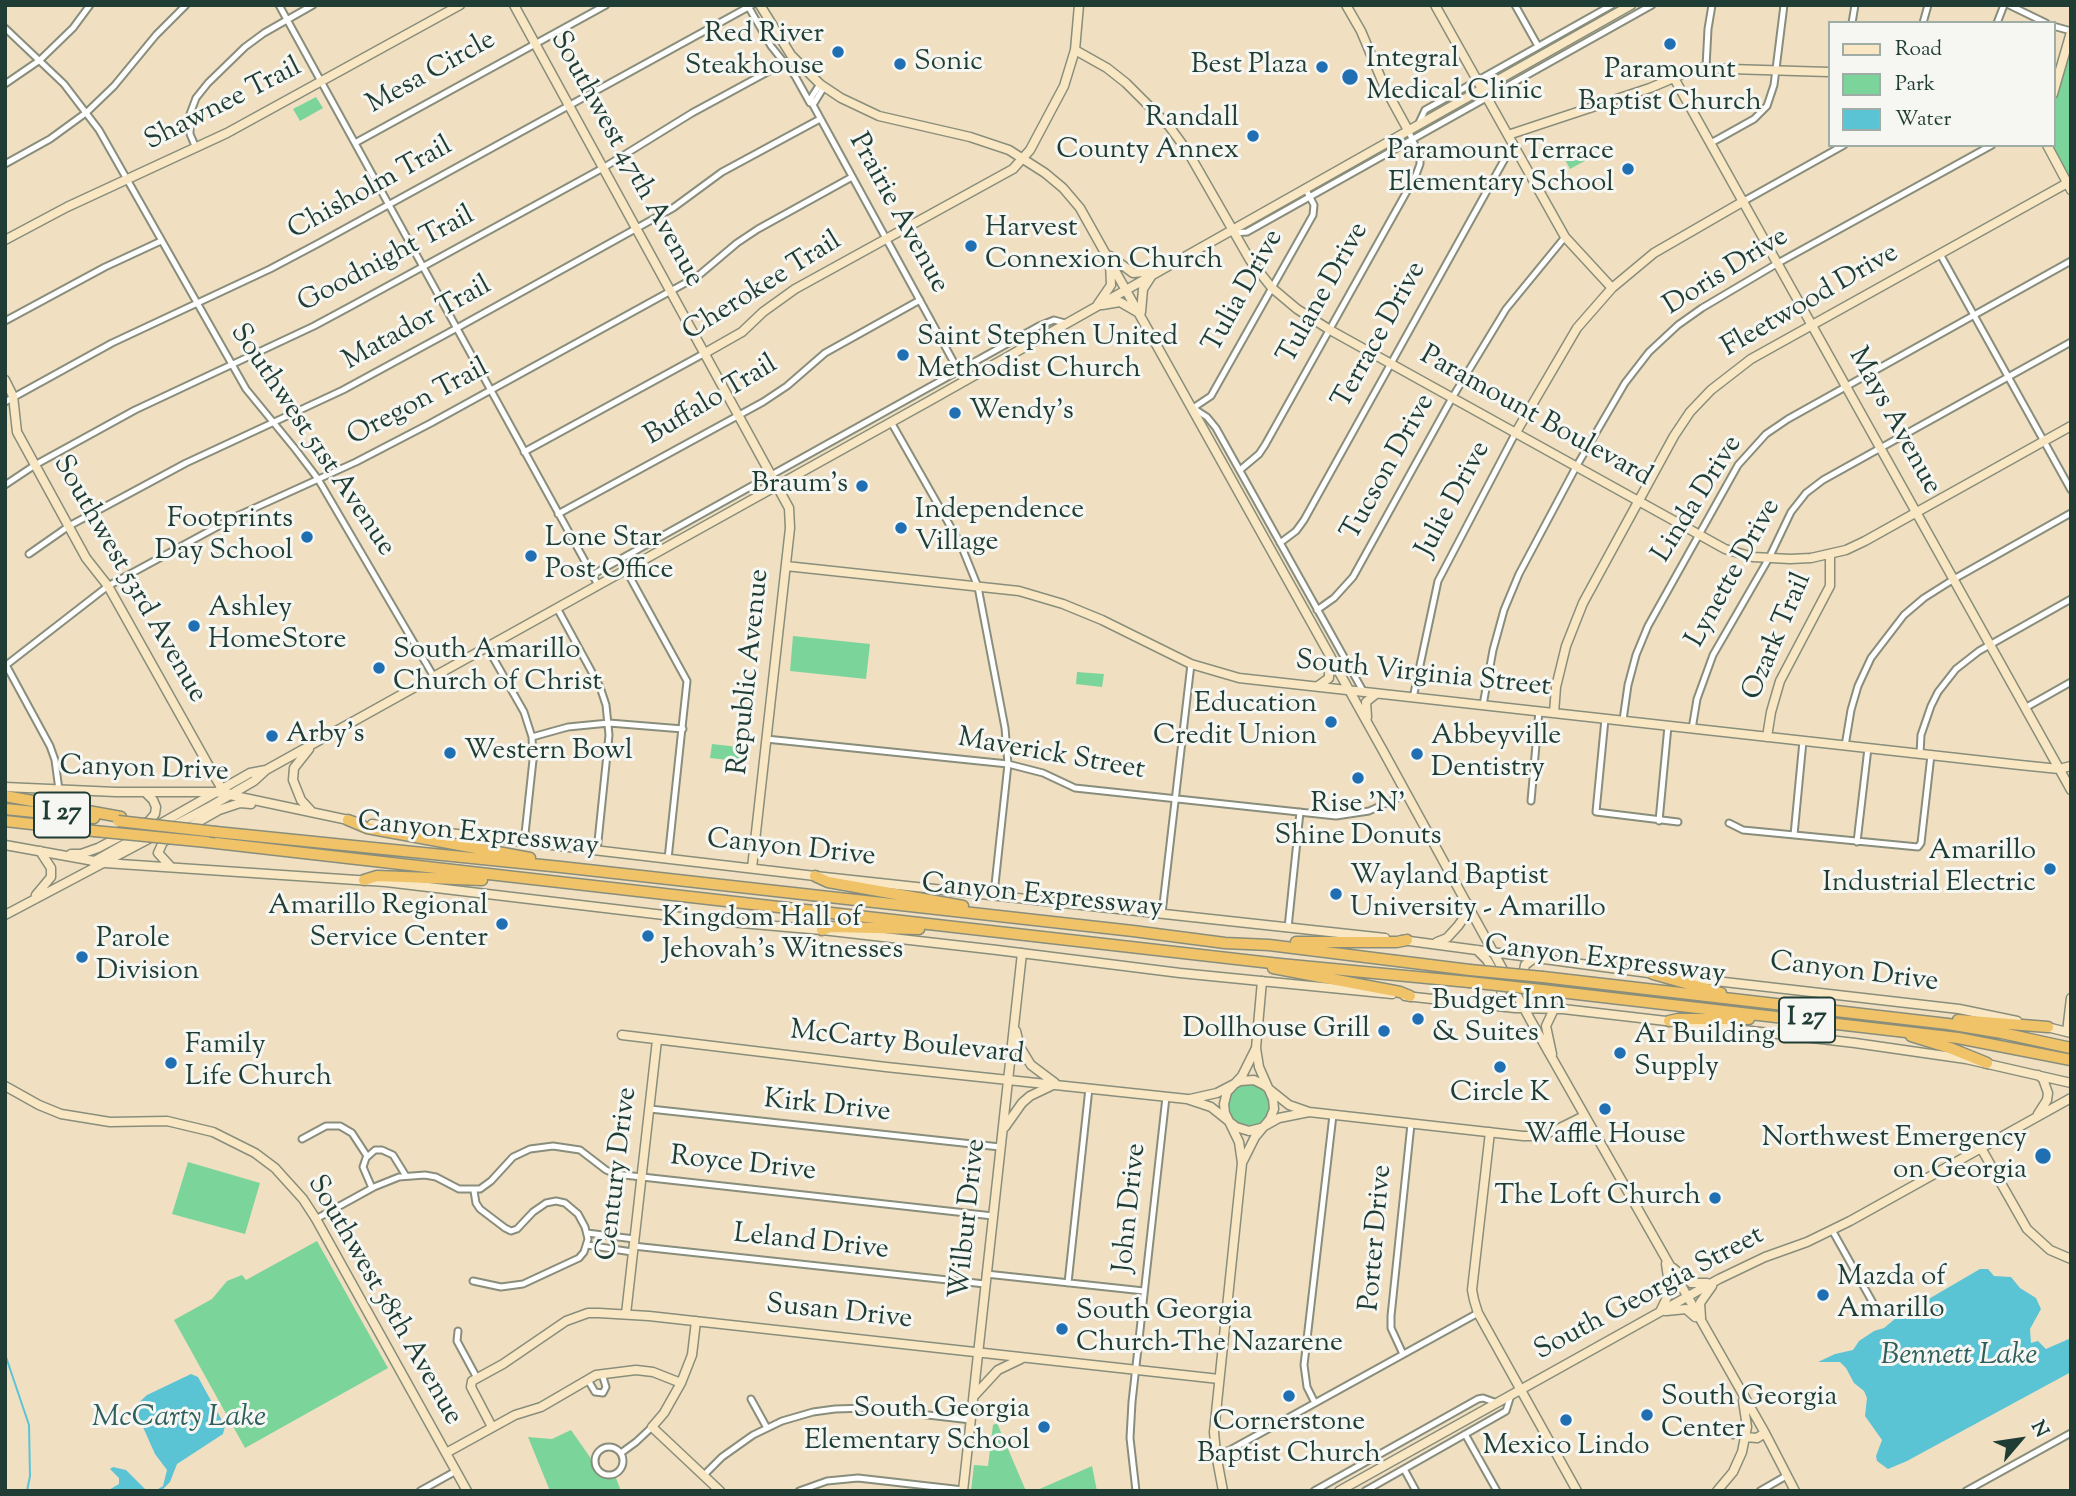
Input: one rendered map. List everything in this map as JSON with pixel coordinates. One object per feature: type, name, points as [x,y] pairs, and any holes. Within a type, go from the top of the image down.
[{"type":"highway","points":[[5,796],[120,819]]},
{"type":"highway","name":"I 27","points":[[5,809],[120,819]]},
{"type":"highway","name":"Canyon Expressway","points":[[120,819],[144,820],[154,825],[216,832],[561,867],[1224,943],[1269,945],[1903,1019],[2002,1033],[2071,1048]]},
{"type":"highway","points":[[348,820],[367,828],[552,862],[561,867]]},
{"type":"highway","name":"Canyon Expressway","points":[[5,823],[207,842],[1792,1018],[1958,1038],[2071,1060]]},
{"type":"highway","points":[[364,880],[377,876],[490,880],[506,876]]},
{"type":"highway","points":[[815,876],[828,882],[1025,916],[1032,920]]},
{"type":"highway","points":[[822,930],[830,927],[955,927]]},
{"type":"highway","points":[[1269,945],[1279,942],[1385,943],[1407,940]]},
{"type":"highway","points":[[1198,954],[1206,958],[1264,966],[1410,996]]},
{"type":"highway","points":[[1653,974],[1724,994],[1779,1005]]},
{"type":"highway","points":[[1669,1021],[1792,1018]]},
{"type":"highway","points":[[1903,1019],[2048,1027]]},
{"type":"highway","points":[[1890,1030],[1950,1048],[1987,1063]]},
{"type":"main road","name":"Shawnee Trail","points":[[5,240],[66,207],[196,148],[460,5]]},
{"type":"main road","name":"Southwest 47th Avenue","points":[[514,5],[777,484]]},
{"type":"main road","points":[[760,5],[779,39],[800,66],[822,85],[858,108],[879,116],[970,137],[999,146],[1024,158],[1045,173],[1083,212],[1702,1324],[1761,1435],[1772,1447],[1795,1491]]},
{"type":"main road","points":[[1024,158],[1059,97],[1074,50],[1079,5]]},
{"type":"main road","points":[[1346,5],[1408,130]]},
{"type":"main road","points":[[1435,5],[1564,237],[1612,288]]},
{"type":"main road","points":[[5,915],[230,795],[254,781],[266,770],[1156,272],[1307,193],[1480,85],[1632,5]]},
{"type":"main road","points":[[2055,79],[2071,32]]},
{"type":"main road","name":"Paramount Boulevard","points":[[1074,50],[1119,77],[1160,116],[1188,152],[1250,260],[1272,288],[1301,313],[1698,535],[1739,553],[1800,559],[1830,555],[1865,541],[2071,426]]},
{"type":"main road","points":[[1508,135],[1706,67],[1828,72]]},
{"type":"main road","name":"Mays Avenue","points":[[1674,78],[2071,790]]},
{"type":"main road","points":[[2048,147],[2069,185]]},
{"type":"main road","name":"Cherokee Trail","points":[[705,353],[742,332],[763,312],[795,289],[1013,169],[1024,158]]},
{"type":"main road","name":"Fleetwood Drive","points":[[1554,713],[1556,687],[1566,646],[1583,603],[1674,436],[1690,412],[1711,390],[1751,359],[2069,185]]},
{"type":"main road","name":"Julie Drive","points":[[1515,434],[1577,328],[1612,288],[1654,253],[1744,201]]},
{"type":"main road","points":[[1108,256],[1133,273],[1156,272]]},
{"type":"main road","points":[[1097,305],[1111,285],[1108,256]]},
{"type":"main road","points":[[1141,315],[1143,289],[1156,272]]},
{"type":"main road","points":[[1097,305],[1120,302],[1141,315]]},
{"type":"main road","name":"Southwest 53rd Avenue","points":[[5,380],[17,432],[86,558],[108,586],[219,791],[230,795]]},
{"type":"main road","name":"Republic Avenue","points":[[752,868],[790,515],[786,500],[777,484]]},
{"type":"main road","name":"Ozark Trail","points":[[1767,737],[1780,681],[1830,586],[1830,555]]},
{"type":"main road","name":"South Virginia Street","points":[[786,566],[1019,591],[1063,604],[1191,664],[1239,678],[2059,769],[2071,766]]},
{"type":"main road","points":[[1317,687],[1329,678],[1331,672],[1328,653]]},
{"type":"main road","points":[[1367,723],[1366,702],[1376,694]]},
{"type":"main road","points":[[314,743],[297,762],[293,780],[301,800],[314,814]]},
{"type":"main road","points":[[71,879],[95,861],[250,773],[266,770]]},
{"type":"main road","name":"Canyon Drive","points":[[5,787],[146,792],[219,791]]},
{"type":"main road","points":[[40,851],[87,853],[149,821],[155,814],[156,807],[146,792]]},
{"type":"main road","name":"Canyon Drive","points":[[230,795],[348,820],[524,843],[1435,943],[1533,959],[1959,1009],[2069,1033]]},
{"type":"main road","points":[[171,867],[158,853],[163,842],[232,805],[240,803],[275,806]]},
{"type":"main road","points":[[5,845],[106,863],[364,880],[1262,981],[1669,1021],[1855,1043],[1987,1063],[2069,1081]]},
{"type":"main road","points":[[29,901],[51,877],[51,868],[40,851]]},
{"type":"main road","points":[[1435,943],[1447,937],[1458,926],[1465,916],[1466,903]]},
{"type":"main road","points":[[1476,949],[1487,960],[1502,987],[1500,997],[1488,1005]]},
{"type":"main road","name":"Wilbur Drive","points":[[963,1491],[1022,953]]},
{"type":"main road","points":[[1533,959],[1525,965],[1524,970],[1540,999],[1554,1009]]},
{"type":"main road","points":[[1242,1163],[1274,1109],[1273,1098],[1259,1067],[1256,1048],[1262,981]]},
{"type":"main road","points":[[2069,1033],[2071,998]]},
{"type":"main road","points":[[1553,1060],[1546,1027],[1554,1009]]},
{"type":"main road","points":[[1014,1023],[1025,1056],[1036,1070],[1058,1085]]},
{"type":"main road","name":"McCarty Boulevard","points":[[622,1035],[1187,1099],[1211,1107],[1242,1130],[1255,1130],[1279,1118],[1309,1112]]},
{"type":"main road","name":"Century Drive","points":[[626,1314],[657,1040]]},
{"type":"main road","points":[[1223,1491],[1214,1432],[1242,1163],[1239,1142],[1224,1104],[1227,1092],[1242,1076],[1256,1048]]},
{"type":"main road","points":[[2036,1118],[2047,1100],[2048,1093],[2047,1086],[2038,1074]]},
{"type":"main road","name":"McCarty Boulevard","points":[[1187,1099],[1217,1093],[1240,1082],[1254,1080],[1289,1105],[1309,1112]]},
{"type":"main road","points":[[1002,1134],[1021,1103],[1040,1091],[1058,1085]]},
{"type":"main road","name":"Southwest 58th Avenue","points":[[5,1086],[61,1114],[110,1122],[174,1122],[195,1126],[225,1136],[275,1168],[303,1199],[316,1219],[467,1491]]},
{"type":"main road","name":"South Georgia Street","points":[[1339,1491],[1719,1279],[1832,1230],[2071,1098]]},
{"type":"main road","points":[[1309,1112],[1536,1136],[1554,1131],[1584,1116]]},
{"type":"main road","points":[[1490,1132],[1472,1290],[1478,1313],[1577,1491]]},
{"type":"main road","points":[[1981,1148],[2027,1229],[2050,1250],[2071,1259]]},
{"type":"main road","points":[[1666,1261],[1691,1283],[1697,1285],[1719,1279]]},
{"type":"main road","points":[[1660,1312],[1670,1292],[1666,1261]]},
{"type":"main road","points":[[1702,1324],[1700,1303],[1719,1279]]},
{"type":"main road","points":[[1660,1312],[1686,1309],[1702,1324]]},
{"type":"main road","name":"Susan Drive","points":[[475,1380],[566,1321],[588,1313],[696,1321],[1219,1379]]},
{"type":"main road","points":[[696,1321],[692,1355],[681,1383],[664,1413],[652,1427],[720,1491]]},
{"type":"main road","points":[[973,1398],[998,1370],[1023,1358]]},
{"type":"main road","points":[[446,1453],[515,1415],[541,1407],[602,1374],[644,1371],[667,1376],[681,1383]]},
{"type":"main road","points":[[475,1380],[471,1388],[492,1427]]},
{"type":"main road","points":[[1717,1491],[1738,1463],[1746,1434],[1743,1398]]},
{"type":"main road","points":[[1746,1434],[1761,1435]]},
{"type":"street","points":[[5,84],[40,60],[73,28],[90,5]]},
{"type":"street","points":[[5,164],[50,139],[87,112],[114,86],[156,35],[186,5]]},
{"type":"street","points":[[279,5],[598,586]]},
{"type":"street","points":[[196,148],[189,123],[197,98],[226,64],[245,47],[313,5]]},
{"type":"street","name":"Mesa Circle","points":[[355,143],[606,5]]},
{"type":"street","points":[[1516,5],[1538,46]]},
{"type":"street","points":[[1596,5],[1600,12]]},
{"type":"street","points":[[1480,85],[1538,46],[1612,5]]},
{"type":"street","points":[[1307,193],[1413,139],[1653,5]]},
{"type":"street","points":[[1706,67],[1712,5]]},
{"type":"street","points":[[1711,143],[1762,113],[1771,97],[1784,5]]},
{"type":"street","points":[[1998,21],[2007,5],[2042,21]]},
{"type":"street","name":"Prairie Avenue","points":[[749,6],[771,46],[813,105],[964,381]]},
{"type":"street","name":"Chisholm Trail","points":[[9,399],[112,343],[270,269],[749,6]]},
{"type":"street","name":"Southwest 51st Avenue","points":[[5,28],[64,84],[87,112],[246,390],[318,479],[434,677]]},
{"type":"street","name":"Goodnight Trail","points":[[5,485],[35,465],[135,410],[314,326],[423,267],[784,63]]},
{"type":"street","points":[[792,73],[800,66]]},
{"type":"street","points":[[813,105],[811,98],[822,85]]},
{"type":"street","name":"Matador Trail","points":[[29,554],[69,526],[186,463],[363,379],[457,328],[673,208],[722,172],[820,119]]},
{"type":"street","name":"Tulane Drive","points":[[1240,470],[1259,454],[1265,445],[1416,175],[1420,156],[1408,130]]},
{"type":"street","name":"Terrace Drive","points":[[1280,543],[1296,531],[1304,520],[1393,365],[1513,144]]},
{"type":"street","name":"Julie Drive","points":[[1744,201],[1840,147]]},
{"type":"street","name":"Doris Drive","points":[[1483,705],[1493,650],[1504,610],[1519,574],[1625,383],[1649,352],[1678,325],[1702,308],[1988,147]]},
{"type":"street","name":"Oregon Trail","points":[[6,665],[108,586],[237,516],[398,441],[491,390],[698,276],[758,229],[852,177]]},
{"type":"street","name":"Tulia Drive","points":[[1193,408],[1211,396],[1313,215],[1314,205],[1307,193]]},
{"type":"street","name":"Tucson Drive","points":[[1317,610],[1334,598],[1353,577],[1452,398],[1506,309],[1564,237]]},
{"type":"street","points":[[5,321],[105,267],[162,241]]},
{"type":"street","points":[[1940,254],[2071,490]]},
{"type":"street","name":"Linda Drive","points":[[1623,720],[1631,675],[1648,626],[1738,465],[1766,434],[1846,386],[2071,261]]},
{"type":"street","name":"Buffalo Trail","points":[[558,514],[739,415],[781,390],[825,353],[920,300]]},
{"type":"street","points":[[592,575],[1046,323],[1054,320],[1066,324]]},
{"type":"street","name":"Lynette Drive","points":[[1692,729],[1697,699],[1713,655],[1769,558],[1791,512],[1806,493],[1823,480],[2071,342]]},
{"type":"street","name":"Cherokee Trail","points":[[524,452],[705,353]]},
{"type":"street","points":[[1193,408],[1214,424],[1363,692]]},
{"type":"street","points":[[891,422],[961,545],[978,587],[1005,728],[1009,764],[994,894]]},
{"type":"street","name":"Julie Drive","points":[[1413,698],[1438,581],[1515,434]]},
{"type":"street","points":[[796,462],[801,471]]},
{"type":"street","points":[[1845,746],[1858,686],[1871,657],[1904,615],[1924,598],[1954,579],[2071,513]]},
{"type":"street","points":[[675,529],[681,539]]},
{"type":"street","points":[[610,566],[616,576]]},
{"type":"street","points":[[626,570],[685,674],[687,687],[668,859]]},
{"type":"street","points":[[1920,754],[1925,720],[1938,692],[1967,658],[2071,599]]},
{"type":"street","points":[[557,608],[600,687],[609,723],[597,851]]},
{"type":"street","points":[[487,647],[524,712],[533,737],[524,843]]},
{"type":"street","points":[[1162,913],[1191,664]]},
{"type":"street","points":[[6,665],[50,746],[59,789]]},
{"type":"street","points":[[1339,671],[1349,666]]},
{"type":"street","points":[[2025,708],[2071,682]]},
{"type":"street","points":[[1531,801],[1539,711]]},
{"type":"street","points":[[1605,719],[1596,812],[1678,822]]},
{"type":"street","points":[[533,737],[568,727],[609,723],[683,729]]},
{"type":"street","points":[[1660,821],[1668,726]]},
{"type":"street","name":"Maverick Street","points":[[766,739],[1009,764],[1076,788],[1336,816],[1382,807],[1407,794]]},
{"type":"street","points":[[1794,835],[1803,741]]},
{"type":"street","points":[[1857,842],[1868,748]]},
{"type":"street","points":[[1729,823],[1743,830],[1918,847],[1921,843],[1931,755]]},
{"type":"street","points":[[1288,928],[1300,812]]},
{"type":"street","points":[[1068,1283],[1089,1088]]},
{"type":"street","name":"John Drive","points":[[1136,1491],[1130,1438],[1135,1370],[1166,1097]]},
{"type":"street","name":"Kirk Drive","points":[[650,1109],[1000,1147]]},
{"type":"street","points":[[1315,1403],[1307,1387],[1304,1365],[1333,1115]]},
{"type":"street","name":"Porter Drive","points":[[1403,1354],[1391,1328],[1391,1316],[1411,1124]]},
{"type":"street","points":[[302,1139],[326,1126],[340,1126],[352,1133],[367,1156]]},
{"type":"street","name":"Royce Drive","points":[[474,1191],[485,1187],[513,1157],[541,1146],[580,1150],[615,1174],[993,1216]]},
{"type":"street","points":[[372,1188],[363,1167],[367,1156],[375,1150],[389,1152],[406,1175]]},
{"type":"street","points":[[316,1219],[372,1188],[406,1175],[435,1177],[459,1189],[474,1191],[480,1209],[512,1231],[540,1207],[556,1201],[565,1203],[578,1214],[587,1233],[587,1245],[579,1258],[523,1284],[501,1287],[474,1281]]},
{"type":"street","points":[[1832,1230],[1873,1303]]},
{"type":"street","name":"Leland Drive","points":[[587,1233],[633,1246],[985,1284]]},
{"type":"street","points":[[587,1245],[633,1246]]},
{"type":"street","points":[[986,1274],[1144,1291]]},
{"type":"street","points":[[1216,1454],[1230,1450],[1478,1313]]},
{"type":"street","points":[[458,1331],[457,1341],[475,1380]]},
{"type":"street","points":[[587,1380],[595,1392],[603,1392],[606,1387],[602,1374]]},
{"type":"street","name":"South Georgia Street","points":[[1365,1491],[1506,1411],[1511,1395]]},
{"type":"street","points":[[751,1399],[766,1428]]},
{"type":"street","points":[[1314,1491],[1478,1399],[1497,1403]]},
{"type":"street","points":[[704,1475],[735,1447],[766,1428],[813,1412],[851,1408],[971,1420]]},
{"type":"street","points":[[621,1453],[652,1427]]},
{"type":"street","points":[[1433,1452],[1443,1433]]},
{"type":"street","points":[[1966,1491],[2071,1433]]},
{"type":"street","points":[[1465,1434],[1497,1491]]},
{"type":"street","points":[[1733,1435],[1746,1434]]},
{"type":"street","points":[[601,1449],[617,1449],[621,1453],[623,1458],[620,1469],[610,1475],[604,1474],[596,1465],[595,1459],[601,1449]]},
{"type":"street","points":[[1404,1469],[1416,1491]]},
{"type":"street","points":[[420,1491],[456,1471]]},
{"type":"street","points":[[1760,1491],[1786,1476]]},
{"type":"street","points":[[799,1491],[827,1481],[850,1478],[963,1491]]},
{"type":"green space","points":[[2071,32],[2071,181],[2050,147],[2055,147],[2055,91]]},
{"type":"green space","points":[[316,97],[323,108],[300,121],[293,109]]},
{"type":"green space","points":[[1583,145],[1590,158],[1570,169],[1563,156]]},
{"type":"green space","points":[[793,636],[870,644],[866,679],[790,671]]},
{"type":"green space","points":[[1077,672],[1104,674],[1102,687],[1076,684]]},
{"type":"green space","points":[[712,744],[747,748],[745,762],[710,758]]},
{"type":"green space","points":[[1249,1084],[1264,1090],[1270,1105],[1264,1120],[1249,1126],[1234,1120],[1228,1105],[1234,1090]]},
{"type":"green space","points":[[188,1162],[260,1183],[245,1234],[172,1214]]},
{"type":"green space","points":[[317,1241],[388,1368],[245,1448],[174,1320],[212,1299],[227,1281],[242,1275],[246,1280]]},
{"type":"green space","points":[[997,1423],[1026,1491],[971,1491],[974,1465],[988,1466],[993,1425]]},
{"type":"green space","points":[[571,1430],[592,1460],[598,1474],[616,1478],[621,1491],[550,1491],[528,1437],[552,1439]]},
{"type":"green space","points":[[1092,1466],[1097,1491],[1035,1491]]},
{"type":"water","name":"Bennett Lake","points":[[1980,1269],[1988,1269],[1994,1276],[2011,1277],[2020,1288],[2036,1298],[2041,1309],[2030,1329],[2031,1343],[2038,1341],[2046,1349],[2071,1338],[2071,1372],[1888,1469],[1877,1461],[1876,1456],[1882,1440],[1865,1416],[1867,1398],[1864,1391],[1854,1383],[1840,1362],[1818,1362],[1853,1350],[1859,1341],[1874,1331],[1884,1328],[1896,1318]]},
{"type":"water","name":"McCarty Lake","points":[[191,1374],[198,1377],[225,1426],[223,1434],[177,1464],[170,1482],[162,1490],[155,1491],[163,1486],[167,1470],[155,1454],[134,1407],[147,1395]]},
{"type":"water","points":[[113,1467],[126,1470],[146,1490],[155,1491],[107,1491],[119,1484],[119,1478],[110,1469]]},
{"type":"waterway","points":[[5,1354],[29,1425],[30,1476],[27,1491]]},
{"type":"place","name":"Paramount Baptist Church","points":[[1670,44]]},
{"type":"place","name":"Red River Steakhouse","points":[[838,52]]},
{"type":"place","name":"Sonic","points":[[900,64]]},
{"type":"place","name":"Best Plaza","points":[[1322,67]]},
{"type":"place","name":"Integral Medical Clinic","points":[[1350,77]]},
{"type":"place","name":"Randall County Annex","points":[[1253,136]]},
{"type":"place","name":"Paramount Terrace Elementary School","points":[[1628,169]]},
{"type":"place","name":"Harvest Connexion Church","points":[[971,246]]},
{"type":"place","name":"Saint Stephen United Methodist Church","points":[[903,355]]},
{"type":"place","name":"Wendy's","points":[[955,413]]},
{"type":"place","name":"Braum's","points":[[862,486]]},
{"type":"place","name":"Independence Village","points":[[901,528]]},
{"type":"place","name":"Footprints Day School","points":[[307,537]]},
{"type":"place","name":"Lone Star Post Office","points":[[531,556]]},
{"type":"place","name":"Ashley HomeStore","points":[[194,626]]},
{"type":"place","name":"South Amarillo Church of Christ","points":[[379,668]]},
{"type":"place","name":"Education Credit Union","points":[[1331,722]]},
{"type":"place","name":"Arby's","points":[[272,736]]},
{"type":"place","name":"Western Bowl","points":[[450,753]]},
{"type":"place","name":"Abbeyville Dentistry","points":[[1417,754]]},
{"type":"place","name":"Rise 'N' Shine Donuts","points":[[1358,778]]},
{"type":"place","name":"Amarillo Industrial Electric","points":[[2050,869]]},
{"type":"place","name":"Wayland Baptist University - Amarillo","points":[[1336,894]]},
{"type":"place","name":"Amarillo Regional Service Center","points":[[502,924]]},
{"type":"place","name":"Kingdom Hall of Jehovah's Witnesses","points":[[648,936]]},
{"type":"place","name":"Parole Division","points":[[82,957]]},
{"type":"place","name":"Budget Inn & Suites","points":[[1418,1019]]},
{"type":"place","name":"Dollhouse Grill","points":[[1384,1031]]},
{"type":"place","name":"A1 Building Supply","points":[[1620,1053]]},
{"type":"place","name":"Family Life Church","points":[[171,1063]]},
{"type":"place","name":"Circle K","points":[[1500,1067]]},
{"type":"place","name":"Waffle House","points":[[1605,1109]]},
{"type":"place","name":"Northwest Emergency on Georgia","points":[[2043,1156]]},
{"type":"place","name":"The Loft Church","points":[[1715,1198]]},
{"type":"place","name":"Mazda of Amarillo","points":[[1823,1295]]},
{"type":"place","name":"South Georgia Church-The Nazarene","points":[[1062,1329]]},
{"type":"place","name":"Cornerstone Baptist Church","points":[[1289,1396]]},
{"type":"place","name":"South Georgia Center","points":[[1647,1415]]},
{"type":"place","name":"Mexico Lindo","points":[[1566,1420]]},
{"type":"place","name":"South Georgia Elementary School","points":[[1044,1427]]}]
